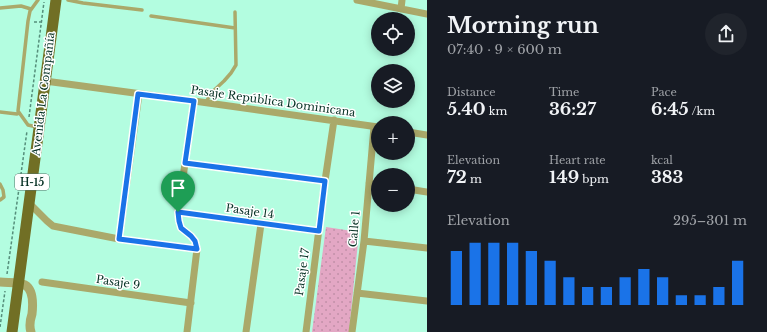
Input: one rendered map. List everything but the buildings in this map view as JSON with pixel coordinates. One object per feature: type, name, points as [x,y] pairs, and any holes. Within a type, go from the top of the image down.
[{"type":"main road","name":"Avenida La Compañía","points":[[12,332],[29,203],[34,126],[45,82],[56,0]]},
{"type":"street","points":[[357,0],[427,14]]},
{"type":"street","points":[[401,9],[402,0]]},
{"type":"street","name":"Pasaje República Dominicana","points":[[45,82],[371,126]]},
{"type":"street","points":[[119,239],[138,94]]},
{"type":"street","points":[[187,332],[197,249],[195,241],[181,228],[178,212],[194,101]]},
{"type":"street","name":"Pasaje 17","points":[[306,332],[334,120]]},
{"type":"street","points":[[415,133],[427,135]]},
{"type":"street","name":"Calle 1","points":[[352,332],[364,241],[372,160]]},
{"type":"street","points":[[185,163],[325,181]]},
{"type":"street","points":[[415,190],[427,192]]},
{"type":"street","points":[[29,203],[53,226],[119,239],[197,249]]},
{"type":"street","name":"Pasaje 14","points":[[178,212],[319,231]]},
{"type":"street","points":[[246,332],[261,224]]},
{"type":"street","points":[[364,241],[427,248]]},
{"type":"street","points":[[3,282],[25,285],[30,289],[32,311],[30,332]]},
{"type":"street","name":"Pasaje 9","points":[[42,282],[191,303]]},
{"type":"street","points":[[357,293],[427,301]]},
{"type":"lane","points":[[34,126],[18,111],[28,21],[30,11],[38,0]]},
{"type":"lane","points":[[68,0],[142,10]]},
{"type":"lane","points":[[0,8],[20,6],[31,9]]},
{"type":"lane","points":[[206,103],[210,94],[231,74],[236,65],[234,28],[235,12]]},
{"type":"lane","points":[[152,16],[234,28]]},
{"type":"lane","points":[[0,112],[20,113]]},
{"type":"lane","points":[[0,184],[4,197],[0,200]]},
{"type":"path","points":[[0,327],[3,282],[34,126],[44,0]]},
{"type":"path","points":[[28,21],[43,22]]},
{"type":"shaded area","points":[[326,227],[359,232],[349,332],[312,332]]},
{"type":"route","points":[[138,94],[194,101],[185,163],[325,181],[319,231],[178,212],[181,228],[195,241],[197,249],[119,239],[138,94]]}]
